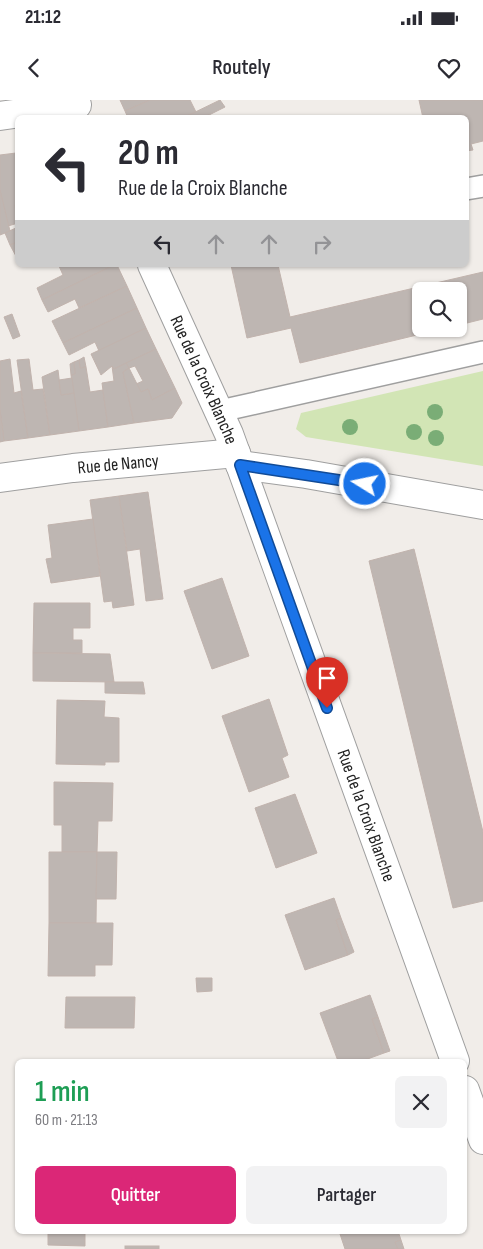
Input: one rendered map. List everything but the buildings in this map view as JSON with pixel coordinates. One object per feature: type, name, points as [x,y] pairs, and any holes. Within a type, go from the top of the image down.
[{"type":"street","points":[[0,116],[78,107]]},
{"type":"street","name":"Rue de la Croix Blanche","points":[[153,267],[220,411],[454,1059]]},
{"type":"street","name":"Rue de Nancy","points":[[0,478],[73,468],[238,459],[306,474],[483,505]]},
{"type":"street","points":[[467,1096],[483,1140]]},
{"type":"lane","points":[[469,188],[483,186]]},
{"type":"lane","points":[[220,411],[483,352]]},
{"type":"green space","points":[[483,371],[483,466],[306,437],[296,429],[301,413]]},
{"type":"route","points":[[327,708],[240,465],[365,484]]}]
